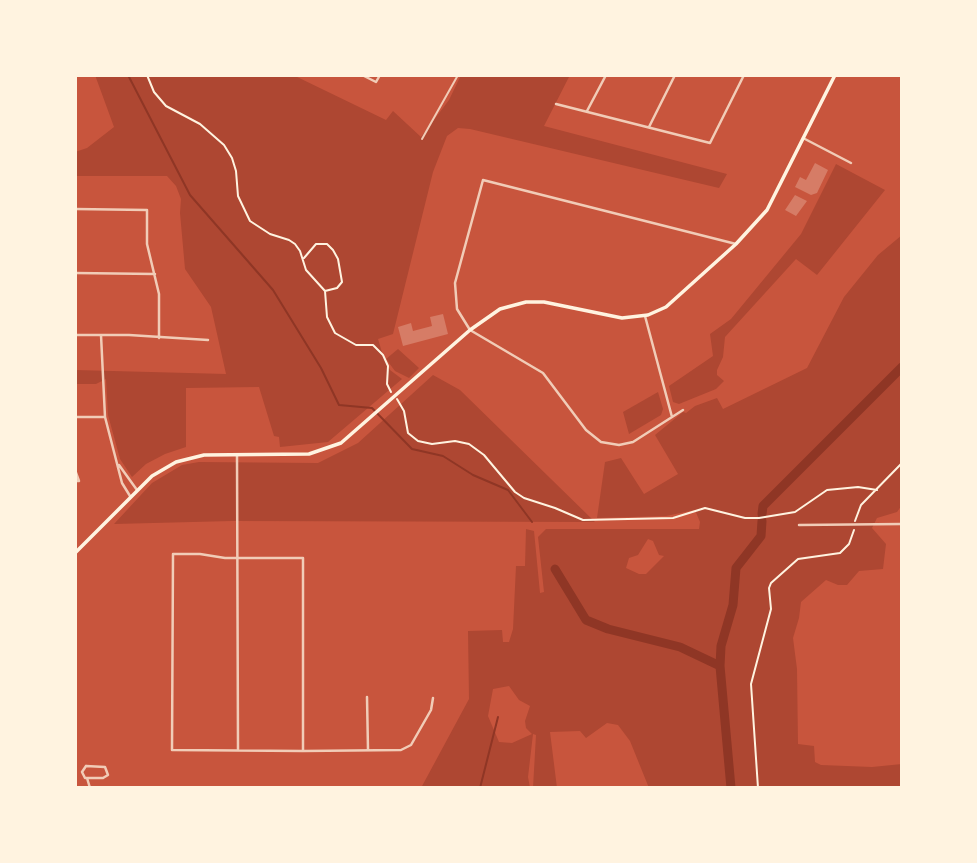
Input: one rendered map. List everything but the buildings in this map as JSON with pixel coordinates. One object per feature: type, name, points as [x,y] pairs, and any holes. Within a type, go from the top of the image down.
[{"type":"main road","points":[[75,553],[130,496],[159,471],[185,459],[204,455],[316,453],[333,447],[360,428],[470,330],[500,309],[526,302],[553,304],[614,318],[645,316],[674,302],[736,244],[767,210],[835,75]]},
{"type":"street","points":[[362,75],[376,82],[380,75]]},
{"type":"street","points":[[587,111],[606,75]]},
{"type":"street","points":[[649,127],[675,75]]},
{"type":"street","points":[[556,104],[710,143],[744,75]]},
{"type":"street","points":[[803,138],[850,163]]},
{"type":"street","points":[[683,410],[633,442],[601,442],[586,430],[543,373],[470,330],[457,309],[455,283],[483,180],[736,244]]},
{"type":"street","points":[[75,209],[147,210],[147,244],[159,294],[159,338]]},
{"type":"street","points":[[75,273],[155,274]]},
{"type":"street","points":[[645,316],[672,417]]},
{"type":"street","points":[[75,335],[208,340]]},
{"type":"street","points":[[101,335],[105,416],[122,483],[130,496]]},
{"type":"street","points":[[75,417],[105,416]]},
{"type":"street","points":[[237,455],[238,750]]},
{"type":"street","points":[[119,465],[137,490]]},
{"type":"street","points":[[75,470],[79,481],[75,481]]},
{"type":"street","points":[[799,525],[902,524]]},
{"type":"street","points":[[303,751],[303,558],[173,554],[172,750],[303,751],[401,750],[408,748],[431,710],[433,698]]},
{"type":"street","points":[[367,697],[368,750]]},
{"type":"street","points":[[87,778],[105,778],[108,770],[104,767],[85,767],[82,774],[87,778],[90,788]]},
{"type":"lane","points":[[422,139],[458,75]]},
{"type":"path","points":[[147,75],[154,92],[166,106],[200,124],[228,151],[236,171],[240,204],[250,221],[270,234],[289,240],[300,251],[306,270],[326,291],[327,317],[335,333],[356,345],[373,345],[383,355],[388,366],[388,388],[404,411],[410,436],[424,443],[465,442],[484,455],[515,492],[580,519],[673,518],[705,508],[745,518],[759,518],[795,512],[827,490],[858,487],[877,490]]},
{"type":"path","points":[[303,259],[316,244],[327,244],[333,250],[338,260],[342,282],[337,288],[326,291]]},
{"type":"path","points":[[758,788],[751,684],[771,609],[771,583],[798,559],[840,553],[851,541],[861,505],[902,463]]},
{"type":"shaded area","points":[[95,75],[293,75],[386,120],[393,111],[421,137],[449,100],[461,75],[570,75],[544,126],[727,174],[719,188],[458,128],[447,136],[433,172],[393,334],[378,339],[390,370],[402,379],[328,442],[280,447],[279,437],[274,436],[259,387],[186,388],[186,447],[146,464],[132,477],[120,459],[108,415],[106,379],[96,384],[75,384],[75,370],[226,374],[211,307],[185,269],[181,199],[176,186],[167,176],[75,176],[75,152],[87,148],[114,127]]},
{"type":"shaded area","points":[[836,164],[885,190],[817,275],[796,259],[725,337],[723,357],[717,370],[717,375],[724,381],[716,389],[679,404],[673,402],[669,386],[713,356],[710,334],[731,319],[801,234]]},
{"type":"shaded area","points":[[902,235],[902,505],[897,512],[877,518],[872,528],[886,544],[883,569],[859,571],[847,585],[826,580],[801,602],[793,638],[797,669],[798,744],[814,746],[815,762],[821,765],[872,767],[902,764],[902,788],[649,788],[630,741],[618,725],[607,723],[586,738],[580,731],[550,732],[557,788],[533,788],[536,735],[533,734],[528,777],[530,788],[421,788],[469,699],[468,631],[502,630],[503,642],[509,642],[513,629],[516,566],[525,566],[526,529],[534,531],[540,593],[544,592],[538,537],[546,529],[699,529],[700,522],[695,510],[666,516],[597,518],[605,462],[621,458],[644,494],[678,474],[655,435],[683,412],[686,413],[695,406],[717,398],[723,409],[807,368],[844,297],[878,255]],"holes":[[[648,539],[653,541],[659,555],[664,556],[646,574],[626,568],[629,558],[638,555]],[[509,686],[519,700],[530,706],[525,721],[526,728],[532,734],[512,743],[499,742],[488,716],[493,689]]]},
{"type":"shaded area","points":[[398,349],[419,368],[409,378],[395,371],[386,359]]},
{"type":"shaded area","points":[[433,375],[460,390],[595,522],[232,521],[114,524],[152,483],[182,465],[199,462],[318,463],[358,443]]},
{"type":"shaded area","points":[[658,392],[663,409],[661,415],[629,434],[623,412]]},
{"type":"waterway","points":[[128,75],[190,195],[273,290],[321,368],[339,405],[372,408],[412,449],[443,456],[473,475],[508,490],[532,522]]},
{"type":"waterway","points":[[762,514],[763,506],[902,367]]},
{"type":"waterway","points":[[731,788],[720,666],[721,646],[733,605],[736,568],[761,536],[762,521]]},
{"type":"waterway","points":[[555,569],[586,620],[608,629],[680,647],[720,666]]},
{"type":"waterway","points":[[480,788],[498,717]]}]
